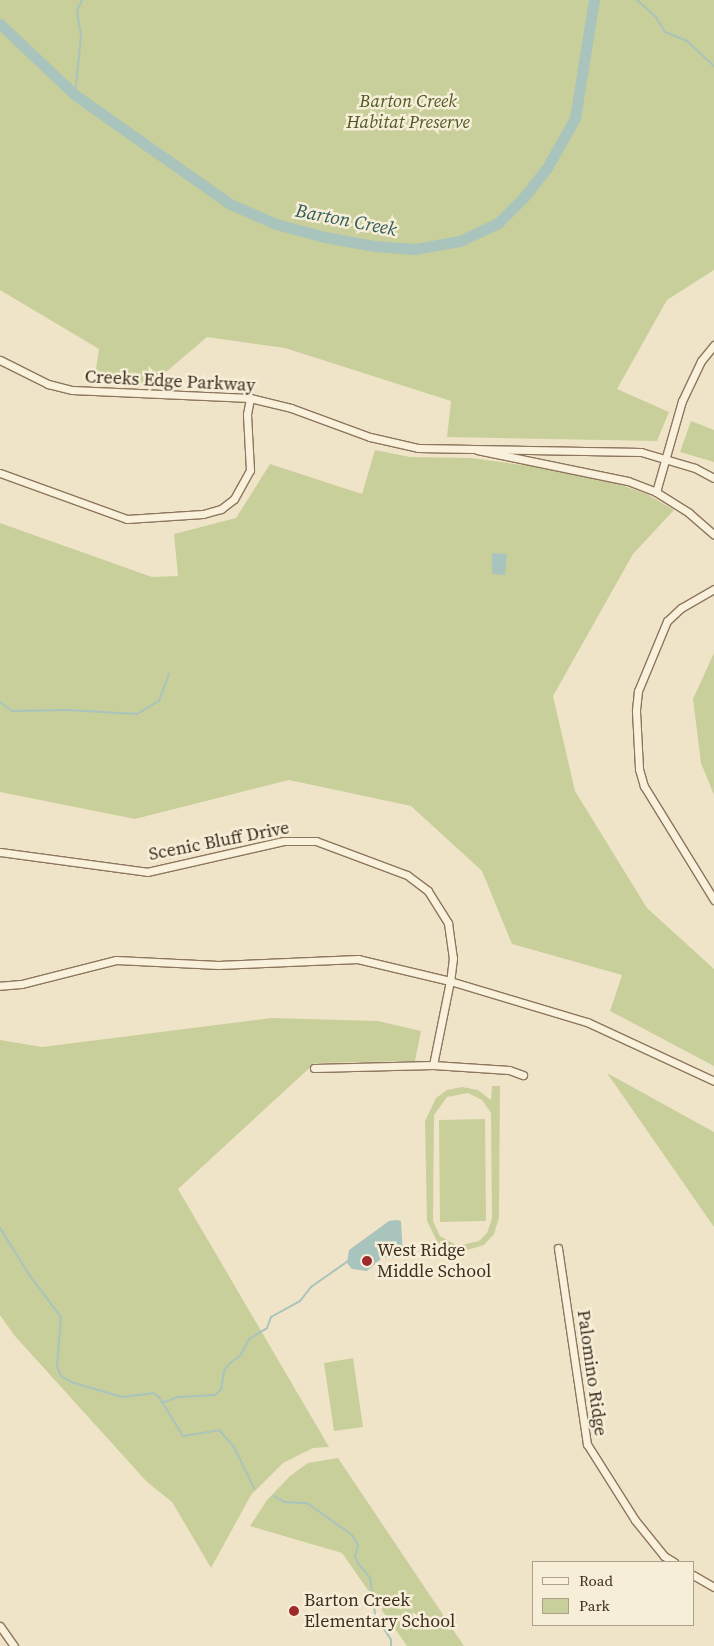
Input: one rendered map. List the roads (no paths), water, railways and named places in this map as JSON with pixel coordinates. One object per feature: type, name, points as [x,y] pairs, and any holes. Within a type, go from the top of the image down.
[{"type":"street","points":[[656,492],[664,457],[682,400],[701,361],[714,345]]},
{"type":"street","name":"Creeks Edge Parkway","points":[[0,360],[48,384],[72,390],[250,398],[394,444],[418,448],[457,446],[615,450],[664,457],[714,478]]},
{"type":"street","points":[[0,473],[127,519],[203,514],[221,509],[234,499],[250,470],[248,414],[250,398]]},
{"type":"street","name":"Creeks Edge Parkway","points":[[457,446],[597,473],[656,492],[689,513],[714,535]]},
{"type":"street","points":[[714,589],[681,608],[667,621],[640,684],[636,711],[639,769],[644,786],[714,900]]},
{"type":"street","name":"Scenic Bluff Drive","points":[[0,852],[13,851],[147,872],[284,841],[316,841],[407,875],[428,891],[442,910],[450,933],[453,958],[433,1065]]},
{"type":"street","points":[[0,986],[21,984],[116,960],[218,965],[358,960],[450,981],[587,1022],[714,1081]]},
{"type":"street","points":[[314,1068],[433,1065],[509,1070],[523,1075]]},
{"type":"street","name":"Palomino Ridge","points":[[558,1248],[587,1444],[635,1520],[664,1556],[672,1561]]},
{"type":"street","points":[[694,1575],[714,1587]]},
{"type":"street","points":[[0,1626],[14,1646]]},
{"type":"water","points":[[492,553],[507,554],[505,575],[492,574]]},
{"type":"water","points":[[389,1221],[401,1221],[403,1257],[382,1258],[367,1271],[352,1269],[347,1263],[349,1250]]},
{"type":"waterway","points":[[75,95],[81,36],[77,10],[82,0]]},
{"type":"waterway","name":"Barton Creek","points":[[0,24],[75,95],[230,204],[276,224],[325,237],[374,246],[415,249],[460,241],[498,223],[524,197],[548,166],[575,118],[594,0]]},
{"type":"waterway","points":[[637,0],[656,17],[665,32],[687,41],[714,66]]},
{"type":"waterway","points":[[0,702],[12,711],[67,710],[137,714],[159,701],[169,674]]},
{"type":"waterway","points":[[0,1228],[30,1276],[61,1317],[57,1367],[61,1376],[71,1382],[122,1397],[153,1393],[159,1397],[183,1436],[219,1430],[234,1447],[254,1488]]},
{"type":"waterway","points":[[162,1403],[178,1397],[215,1395],[221,1390],[224,1371],[230,1363],[240,1356],[249,1339],[267,1328],[271,1317],[300,1301],[311,1287],[348,1261]]},
{"type":"waterway","points":[[274,1496],[285,1502],[307,1503],[352,1535],[358,1545],[355,1556],[370,1578],[375,1615],[391,1640],[391,1646]]},
{"type":"place","name":"West Ridge Middle School","points":[[367,1261]]},
{"type":"place","name":"Barton Creek Elementary School","points":[[294,1611]]},
{"type":"park label","name":"Barton Creek Habitat Preserve","points":[[408,112]]}]
